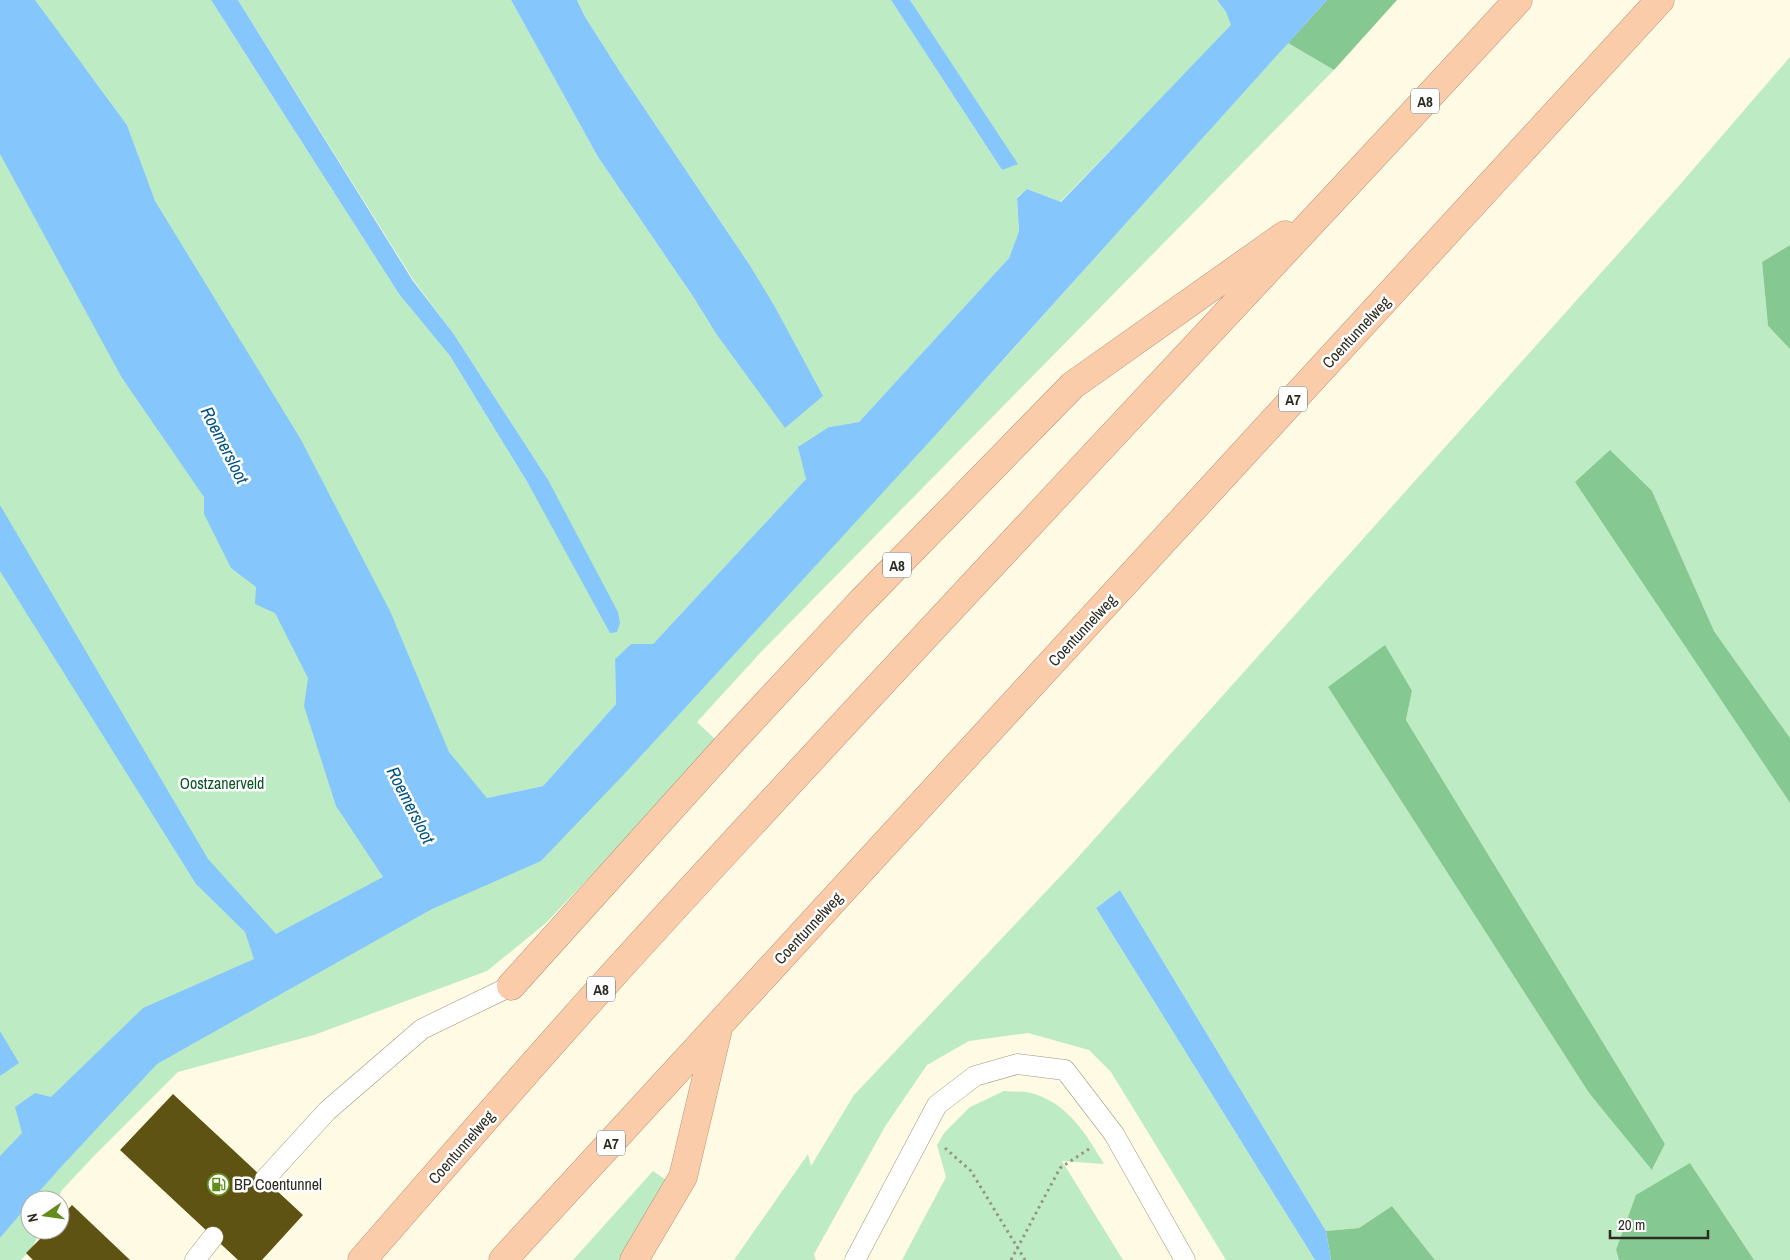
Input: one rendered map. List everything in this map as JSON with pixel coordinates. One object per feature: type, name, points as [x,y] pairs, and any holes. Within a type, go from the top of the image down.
[{"type":"highway","name":"Coentunnelweg","points":[[362,1260],[616,972],[845,723],[1333,201],[1518,0]]},
{"type":"highway","name":"Coentunnelweg","points":[[503,1260],[1660,0]]},
{"type":"highway","name":"A8","points":[[511,986],[860,603],[1073,385],[1333,201]]},
{"type":"highway","points":[[634,1260],[682,1176],[719,1025]]},
{"type":"lane","name":"A8","points":[[264,1179],[327,1111],[422,1029],[511,986]]},
{"type":"lane","points":[[855,1260],[937,1105],[975,1076],[1017,1064],[1066,1070],[1114,1134],[1185,1260]]},
{"type":"lane","points":[[195,1260],[213,1237]]},
{"type":"path","points":[[924,1130],[971,1171],[1025,1260]]},
{"type":"path","points":[[1011,1260],[1060,1168],[1114,1134]]},
{"type":"green space","name":"Oostzanerveld","points":[[0,0],[71,51],[35,0],[211,0],[399,294],[450,356],[529,485],[547,478],[453,333],[414,281],[238,0],[511,0],[598,157],[715,332],[749,264],[622,75],[584,15],[577,0],[891,0],[1002,170],[1017,163],[910,0],[1217,0],[1226,12],[1232,25],[1060,202],[1027,189],[1017,197],[1019,231],[1009,258],[859,422],[829,427],[806,479],[653,644],[631,644],[615,659],[616,704],[543,786],[487,798],[459,765],[489,808],[630,768],[1006,357],[1288,43],[1334,70],[762,651],[697,722],[715,739],[631,833],[546,923],[487,971],[314,1035],[178,1072],[62,1190],[41,1190],[66,1161],[38,1190],[20,1190],[20,1209],[0,1230]],"holes":[[[82,64],[127,125],[139,158]]]},
{"type":"green space","points":[[1327,0],[1397,0],[1334,70],[1288,43]]},
{"type":"green space","points":[[1790,57],[1790,245],[1762,262],[1768,326],[1790,349],[1790,738],[1714,631],[1652,491],[1575,482],[1790,803],[1790,1260],[1754,1260],[1690,1163],[1616,1250],[1619,1260],[1435,1260],[1392,1206],[1359,1228],[1326,1231],[1120,890],[1096,908],[1315,1260],[1226,1260],[1111,1072],[1089,1050],[1028,1033],[969,1041],[927,1065],[886,1125],[814,1254],[816,1260],[734,1260],[808,1154],[811,1166],[854,1095],[1072,864],[1677,188]],"holes":[[[1328,687],[1412,691],[1406,720],[1665,1144],[1653,1169],[1589,1093]]]},
{"type":"green space","points":[[1790,245],[1790,349],[1768,326],[1762,262]]},
{"type":"green space","points":[[1610,450],[1652,491],[1714,631],[1790,738],[1790,803],[1575,482]]},
{"type":"green space","points":[[1385,645],[1412,691],[1406,720],[1665,1144],[1652,1170],[1589,1093],[1328,687]]},
{"type":"green space","points":[[1004,1091],[1028,1092],[1044,1098],[1066,1112],[1083,1131],[1104,1164],[1062,1161],[1123,1260],[902,1260],[946,1177],[937,1145],[944,1133],[970,1107]]},
{"type":"green space","points":[[1690,1163],[1754,1260],[1619,1260],[1616,1250],[1636,1195]]},
{"type":"green space","points":[[653,1171],[666,1180],[620,1260],[573,1260]]},
{"type":"green space","points":[[1392,1206],[1435,1260],[1331,1260],[1326,1231],[1359,1228]]},
{"type":"green space","points":[[20,1215],[20,1240],[36,1240],[32,1248],[21,1260],[0,1260],[0,1238]]},
{"type":"water","name":"Roemersloot","points":[[0,0],[35,0],[127,125],[155,201],[300,438],[390,611],[449,752],[487,798],[543,786],[616,704],[615,659],[631,644],[653,644],[806,479],[798,447],[829,427],[859,422],[1009,258],[1019,231],[1017,198],[1027,189],[1061,202],[1231,25],[1226,12],[1217,0],[1327,0],[931,440],[630,768],[541,861],[432,909],[157,1064],[41,1190],[20,1190],[20,1215],[0,1238],[0,1156],[22,1133],[15,1107],[35,1093],[51,1097],[143,1008],[254,959],[245,932],[196,884],[0,571],[0,505],[208,859],[276,934],[383,877],[336,806],[304,706],[308,678],[275,613],[255,604],[256,587],[231,568],[204,514],[204,497],[122,378],[0,154]]},
{"type":"water","points":[[211,0],[238,0],[413,281],[453,333],[547,478],[618,612],[620,623],[617,632],[610,633],[529,485],[450,356],[399,294]]},
{"type":"water","points":[[511,0],[577,0],[584,15],[622,75],[749,264],[775,307],[823,396],[785,428],[715,332],[598,157]]},
{"type":"water","points":[[891,0],[910,0],[1018,164],[1002,170]]},
{"type":"water","points":[[1120,890],[1326,1231],[1331,1260],[1315,1260],[1096,908]]},
{"type":"water","points":[[0,1031],[19,1063],[0,1076]]},
{"type":"building","points":[[173,1094],[303,1215],[262,1260],[238,1260],[120,1150]]},
{"type":"building","points":[[72,1205],[130,1260],[33,1260],[26,1253],[39,1240],[70,1240],[70,1207]]},
{"type":"place","name":"BP Coentunnel","points":[[218,1184]]}]
